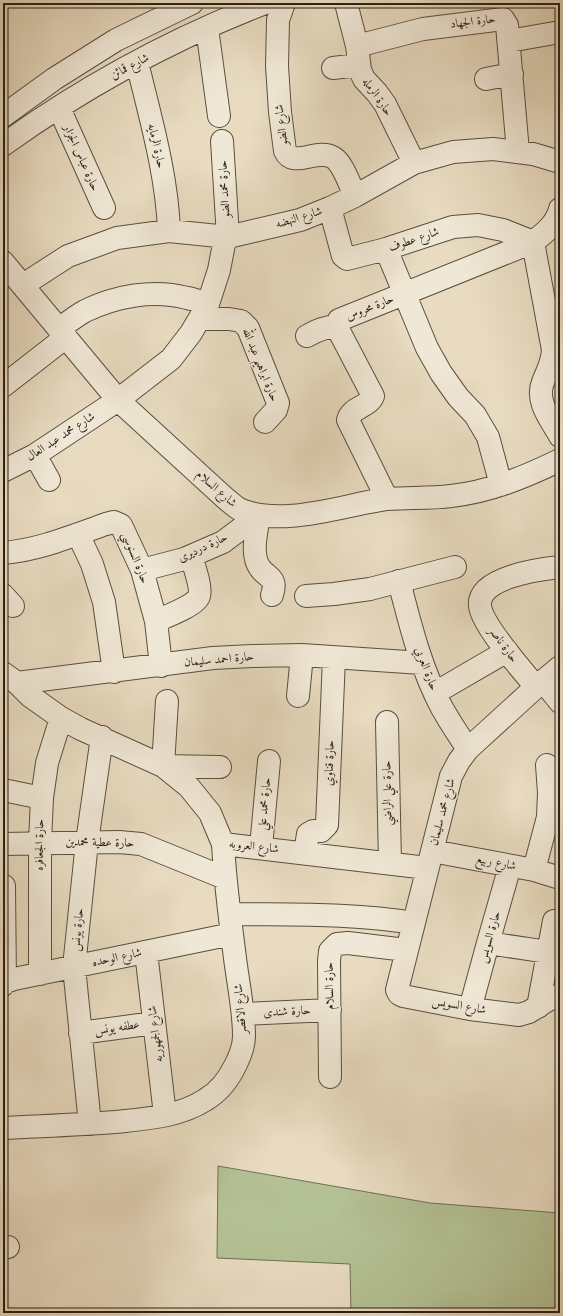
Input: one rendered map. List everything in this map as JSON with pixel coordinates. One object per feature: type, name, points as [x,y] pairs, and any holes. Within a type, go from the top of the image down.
[{"type":"street","points":[[3,116],[54,79],[116,40],[192,3]]},
{"type":"street","name":"شارع قمائن","points":[[3,145],[97,84],[137,62],[207,28],[265,3]]},
{"type":"street","name":"شارع الضو","points":[[284,3],[278,20],[277,66],[280,112],[285,151],[287,156],[296,159],[324,154],[334,158],[340,165],[355,196]]},
{"type":"street","name":"حارة الرمله","points":[[346,3],[360,70],[364,79],[385,104],[414,163]]},
{"type":"street","name":"حارة الجهاد","points":[[358,55],[423,29],[503,19],[506,22],[509,41],[518,152]]},
{"type":"street","points":[[207,28],[219,116]]},
{"type":"street","points":[[509,41],[560,32]]},
{"type":"street","points":[[333,68],[358,55]]},
{"type":"street","name":"حارة الرمايه","points":[[137,62],[163,177],[169,214],[169,231]]},
{"type":"street","points":[[486,79],[512,74]]},
{"type":"street","name":"حارة عباس الجزار","points":[[59,108],[104,208]]},
{"type":"street","name":"حارة محمد الضو","points":[[222,141],[228,236]]},
{"type":"street","name":"شارع النهضه","points":[[23,285],[68,256],[117,238],[169,231],[228,236],[300,220],[355,196],[414,163],[453,152],[493,149],[533,154],[560,162]]},
{"type":"street","name":"شارع عطوف","points":[[330,208],[344,258],[350,259],[386,249],[453,227],[478,224],[503,230],[533,242]]},
{"type":"street","name":"حارة محروس","points":[[387,499],[348,420],[349,415],[352,412],[372,399],[373,396],[337,326],[339,320],[533,242],[552,226],[560,209]]},
{"type":"street","points":[[118,400],[171,359],[192,333],[204,312],[220,270],[224,244],[228,236]]},
{"type":"street","points":[[533,242],[557,349],[542,383],[540,392],[541,402],[560,436]]},
{"type":"street","points":[[386,249],[426,348],[441,373],[458,397],[475,416],[488,437],[501,485]]},
{"type":"street","name":"شارع السلام","points":[[3,262],[118,400],[225,498],[238,508],[259,515],[282,517],[387,499],[450,497],[501,485],[533,473],[560,460]]},
{"type":"street","points":[[3,386],[84,312],[110,300],[140,294],[169,295],[187,298],[204,312]]},
{"type":"street","name":"حارة ابراهيم عبد الله","points":[[204,312],[241,321],[248,328],[278,403],[276,410],[264,422]]},
{"type":"street","points":[[307,336],[323,327],[337,326]]},
{"type":"street","name":"شارع محمد عبد العال","points":[[3,471],[35,455],[118,400]]},
{"type":"street","points":[[35,455],[49,480]]},
{"type":"street","points":[[259,515],[254,549],[260,568],[273,582],[274,590],[272,594]]},
{"type":"street","name":"حارة درديرى","points":[[142,570],[184,560],[223,542],[259,515]]},
{"type":"street","name":"حارة السنوسي","points":[[3,553],[29,550],[114,522],[121,525],[142,570],[156,621],[161,666]]},
{"type":"street","points":[[78,534],[92,564],[104,602],[114,672]]},
{"type":"street","points":[[156,621],[194,603],[199,597],[200,590],[191,556]]},
{"type":"street","points":[[306,596],[370,589],[455,567]]},
{"type":"street","name":"حارة ناصر","points":[[560,568],[535,570],[505,578],[486,590],[480,599],[480,606],[483,615],[507,651],[560,702]]},
{"type":"street","name":"حارة العربي","points":[[399,581],[409,623],[422,663],[442,708],[468,749]]},
{"type":"street","points":[[435,693],[507,651]]},
{"type":"street","points":[[298,696],[302,655]]},
{"type":"street","name":"حارة احمد سليمان","points":[[10,678],[114,672],[213,658],[252,656],[302,655],[422,663]]},
{"type":"street","name":"حارة قناوي","points":[[304,853],[308,834],[313,830],[321,831],[327,825],[334,658]]},
{"type":"street","name":"شارع محمد سليمان","points":[[406,950],[452,776],[459,761],[468,749],[560,667]]},
{"type":"street","name":"شارع العروبه","points":[[10,678],[30,696],[61,718],[81,729],[102,737],[163,766],[189,787],[210,813],[223,844],[261,847],[390,863],[430,859]]},
{"type":"street","points":[[167,701],[163,766],[220,767]]},
{"type":"street","name":"حارة الجعافره","points":[[40,974],[40,842],[42,798],[47,763],[61,718]]},
{"type":"street","name":"حارة علي الراضي","points":[[387,722],[390,863]]},
{"type":"street","name":"حارة يونس","points":[[90,1124],[74,966],[87,842],[102,737]]},
{"type":"street","name":"حارة محمد علي","points":[[261,847],[269,760]]},
{"type":"street","points":[[534,870],[554,817],[549,793],[547,765]]},
{"type":"street","points":[[3,790],[42,798]]},
{"type":"street","name":"حارة عطية محمدين","points":[[3,844],[40,842],[119,842],[141,844],[225,878]]},
{"type":"street","name":"شارع الاقصر","points":[[3,1128],[90,1124],[165,1115],[187,1108],[204,1100],[220,1089],[232,1074],[240,1056],[244,1037],[243,1014],[225,878],[223,844]]},
{"type":"street","name":"شارع ربيع","points":[[430,859],[510,866],[534,870],[560,878]]},
{"type":"street","name":"حارة السويس","points":[[470,1009],[510,866]]},
{"type":"street","points":[[4,886],[4,983]]},
{"type":"street","name":"شارع الوحده","points":[[4,983],[14,979],[146,952],[231,924],[359,917],[386,919],[413,924]]},
{"type":"street","points":[[538,1007],[554,921]]},
{"type":"street","name":"حارة السلام","points":[[330,1077],[330,951],[337,944],[348,943],[406,950]]},
{"type":"street","points":[[488,943],[548,952]]},
{"type":"street","name":"شارع السويس","points":[[406,950],[397,985],[399,994],[403,996],[470,1009],[519,1015],[529,1012],[548,1000],[560,995]]},
{"type":"street","name":"شارع الجمهوريه","points":[[146,952],[165,1115]]},
{"type":"street","name":"حارة شندى","points":[[243,1014],[330,1010]]},
{"type":"street","name":"عطفه يونس","points":[[80,1033],[154,1023]]},
{"type":"green space","points":[[218,1166],[430,1203],[560,1213],[560,1313],[351,1313],[350,1264],[217,1258]]}]
